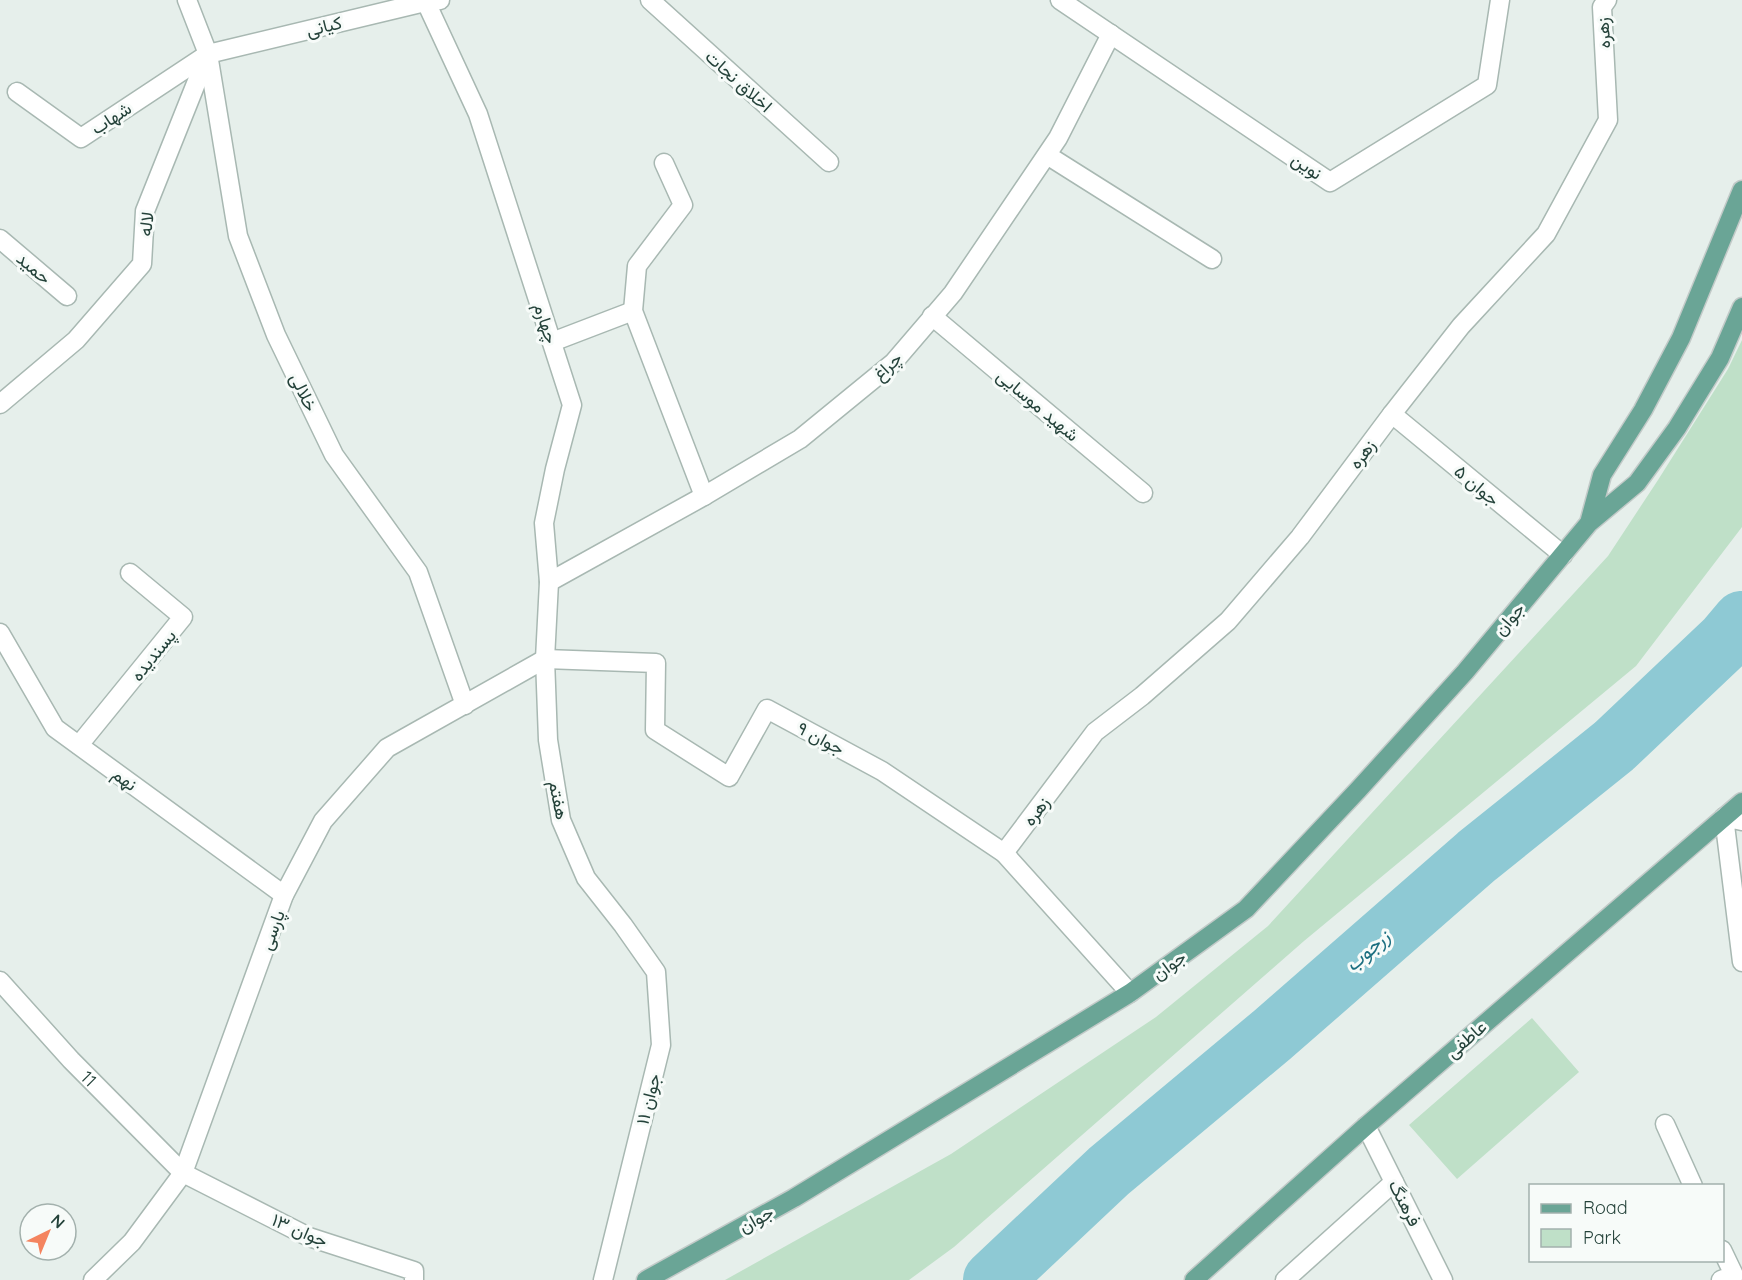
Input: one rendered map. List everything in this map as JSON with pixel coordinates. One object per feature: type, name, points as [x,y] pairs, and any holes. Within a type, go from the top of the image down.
[{"type":"main road","name":"جوان","points":[[1589,523],[1602,475],[1643,410],[1682,338],[1742,190]]},
{"type":"main road","name":"جوان","points":[[646,1280],[794,1198],[1130,993],[1246,909],[1465,672],[1589,523],[1637,483],[1677,428],[1720,358],[1742,307]]},
{"type":"main road","name":"عاطفی","points":[[1194,1280],[1366,1126],[1733,819],[1742,802]]},
{"type":"street","points":[[187,0],[208,54]]},
{"type":"street","name":"کیانی","points":[[208,54],[430,0]]},
{"type":"street","name":"چهارم","points":[[430,0],[478,114],[572,405],[544,523],[549,582],[545,659]]},
{"type":"street","name":"اخلاق نجات","points":[[650,0],[829,162]]},
{"type":"street","name":"نوین","points":[[1060,0],[1330,182],[1487,85],[1500,0]]},
{"type":"street","name":"زهره","points":[[1004,853],[1095,732],[1142,696],[1228,621],[1300,537],[1461,326],[1546,234],[1608,120],[1602,7],[1607,0]]},
{"type":"street","name":"چراغ","points":[[549,582],[800,439],[893,363],[953,293],[1047,155],[1111,34]]},
{"type":"street","name":"شهاب","points":[[17,92],[81,138],[208,54]]},
{"type":"street","name":"لاله","points":[[0,405],[76,340],[142,264],[145,211],[208,54]]},
{"type":"street","name":"خلالی","points":[[208,54],[238,236],[272,324],[334,455],[418,572],[465,705]]},
{"type":"street","points":[[1047,155],[1212,259]]},
{"type":"street","points":[[664,163],[684,205],[637,266],[633,311],[704,495]]},
{"type":"street","name":"حمید","points":[[0,239],[67,296]]},
{"type":"street","points":[[552,342],[633,311]]},
{"type":"street","name":"شهید موسایی","points":[[932,316],[1143,493]]},
{"type":"street","name":"جوان ۵","points":[[1392,414],[1563,555]]},
{"type":"street","name":"پسندیده","points":[[79,745],[183,617],[130,573]]},
{"type":"street","name":"نهم","points":[[0,633],[55,728],[284,895]]},
{"type":"street","name":"پارسی","points":[[93,1280],[132,1242],[183,1173],[284,895],[323,821],[387,748],[545,659]]},
{"type":"street","name":"جوان ۹","points":[[545,659],[656,663],[655,730],[729,777],[767,709],[882,771],[1004,853],[1130,993]]},
{"type":"street","name":"هفتم","points":[[545,659],[548,740],[561,820],[586,878],[623,925]]},
{"type":"street","points":[[1733,819],[1742,962]]},
{"type":"street","name":"جوان ۱۱","points":[[603,1280],[661,1045],[656,972],[623,925]]},
{"type":"street","name":"11","points":[[0,981],[70,1060],[183,1173]]},
{"type":"street","points":[[1665,1124],[1693,1184]]},
{"type":"street","name":"فرهنگ","points":[[1366,1126],[1443,1280]]},
{"type":"street","name":"جوان ۱۳","points":[[183,1173],[309,1237],[414,1271],[414,1280]]},
{"type":"street","points":[[1285,1280],[1394,1182]]},
{"type":"street","points":[[1721,1280],[1734,1275],[1724,1254]]},
{"type":"green space","points":[[1742,340],[1742,527],[1636,666],[1304,941],[954,1247],[909,1280],[725,1280],[951,1154],[1156,1017],[1268,926],[1608,556],[1728,369]]},
{"type":"green space","points":[[1532,1018],[1579,1072],[1457,1179],[1409,1125]]},
{"type":"waterway","name":"زرجوب","points":[[993,1280],[1109,1171],[1272,1035],[1477,856],[1614,746],[1726,640],[1742,621]]}]
